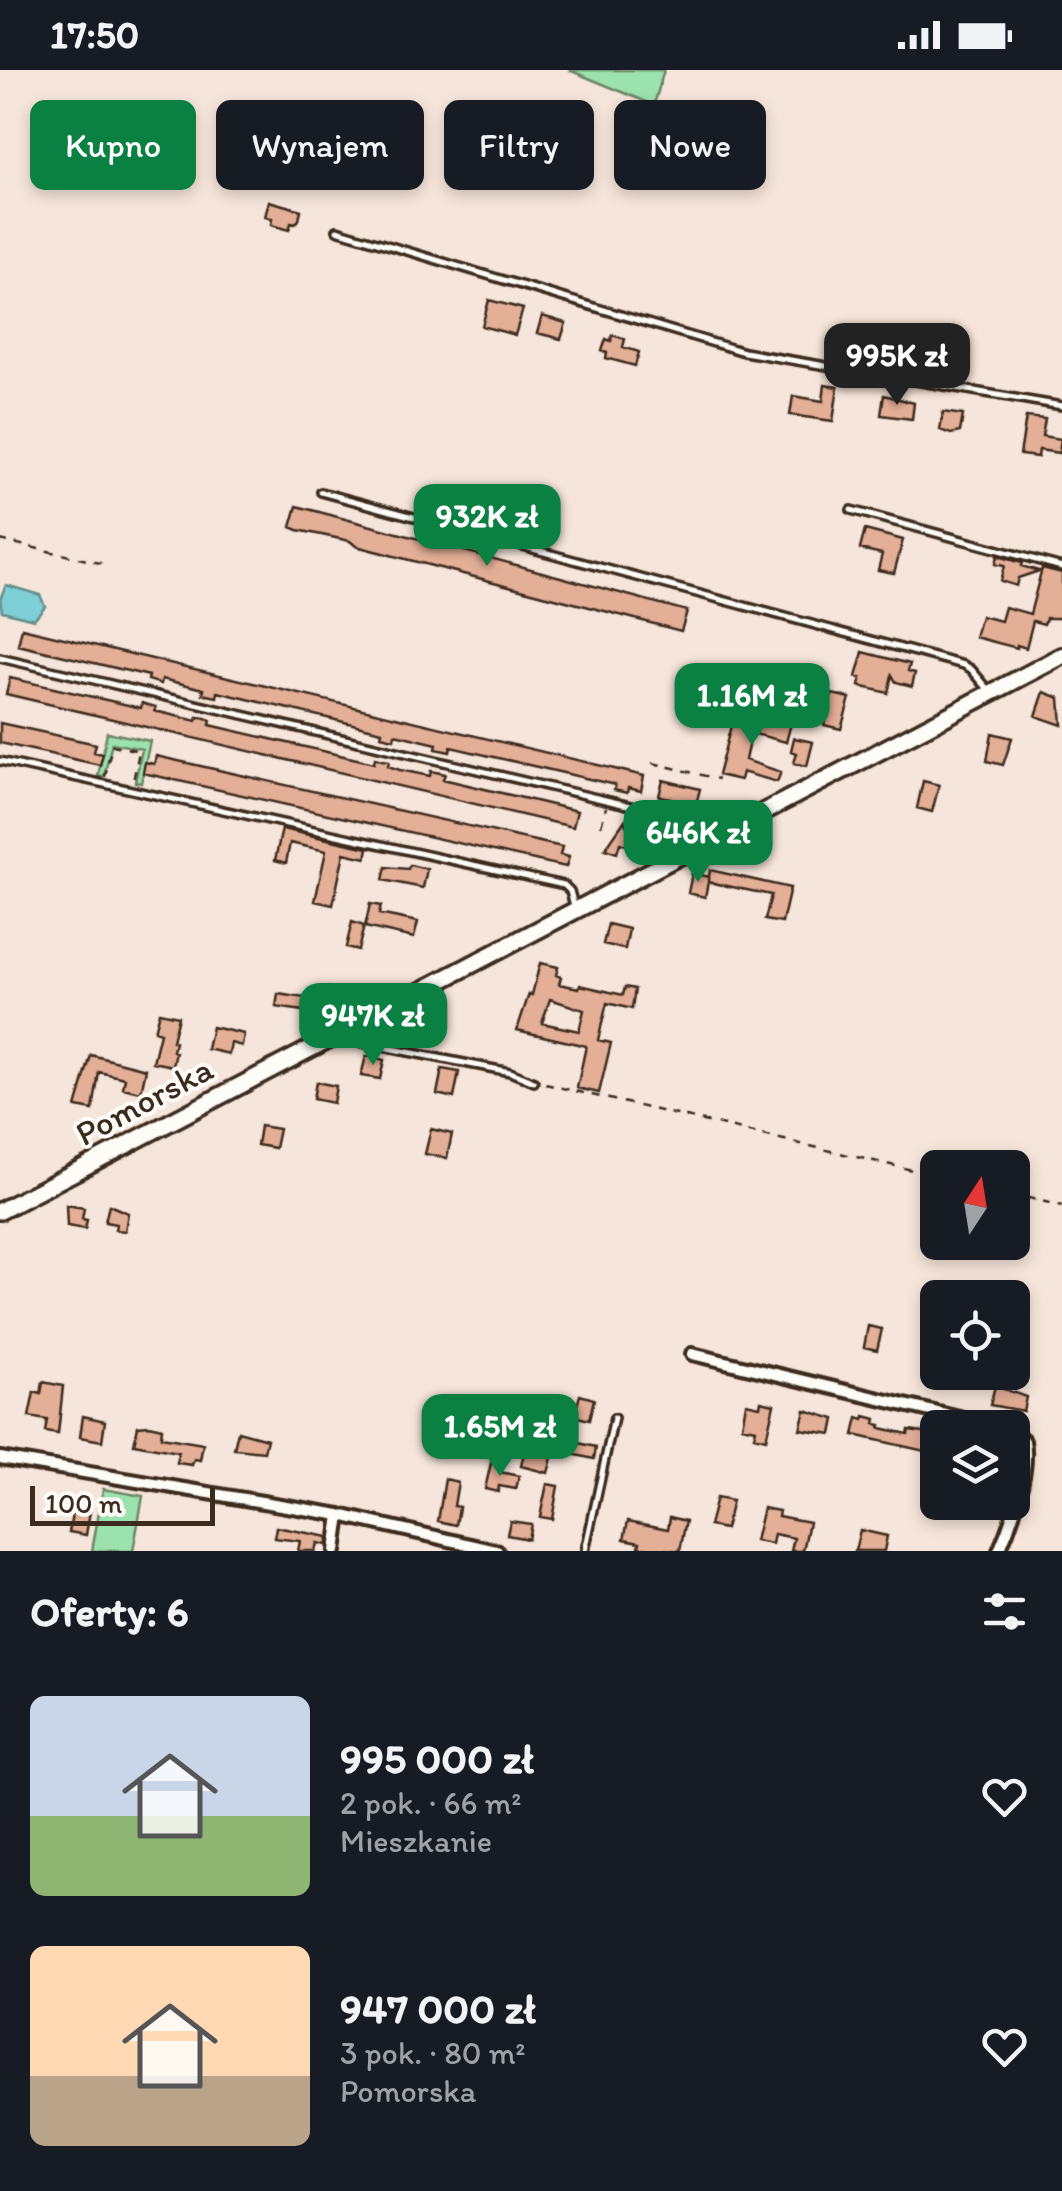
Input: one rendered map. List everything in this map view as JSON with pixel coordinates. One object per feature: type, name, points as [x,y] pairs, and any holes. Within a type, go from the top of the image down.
[{"type":"street","name":"Pomorska","points":[[0,1212],[1062,656]]},
{"type":"street","points":[[692,1354],[926,1410]]},
{"type":"street","points":[[0,1458],[340,1516],[497,1551]]},
{"type":"street","points":[[335,1551],[340,1516]]},
{"type":"street","points":[[998,1551],[1011,1520]]},
{"type":"lane","points":[[337,230],[744,352],[1062,406]]},
{"type":"lane","points":[[320,492],[964,665],[992,692]]},
{"type":"lane","points":[[850,510],[1062,567]]},
{"type":"lane","points":[[0,658],[678,817],[688,825],[698,846]]},
{"type":"lane","points":[[0,761],[564,885],[576,910]]},
{"type":"lane","points":[[332,1035],[510,1072],[534,1082]]},
{"type":"lane","points":[[585,1551],[614,1418]]},
{"type":"path","points":[[0,540],[109,565]]},
{"type":"path","points":[[104,783],[112,745],[139,750],[131,788]]},
{"type":"path","points":[[653,763],[718,780]]},
{"type":"path","points":[[601,826],[607,801]]},
{"type":"path","points":[[534,1082],[920,1172]]},
{"type":"path","points":[[1030,1198],[1062,1206]]},
{"type":"green space","points":[[569,70],[664,70],[655,100],[642,100]]},
{"type":"green space","points":[[107,732],[150,741],[141,783],[135,782],[142,749],[112,743],[104,776],[98,776]]},
{"type":"green space","points":[[103,1489],[143,1496],[133,1551],[92,1551]]},
{"type":"water","points":[[6,585],[40,595],[45,606],[34,619],[2,611],[0,599]]},
{"type":"building","points":[[269,201],[301,210],[299,220],[291,223],[289,230],[271,225],[272,219],[265,217]]},
{"type":"building","points":[[489,300],[523,309],[515,335],[482,326]]},
{"type":"building","points":[[542,316],[566,323],[561,339],[537,333]]},
{"type":"building","points":[[612,335],[625,339],[623,347],[639,352],[635,366],[606,358],[607,353],[602,351]]},
{"type":"building","points":[[825,385],[838,387],[833,421],[790,415],[793,396],[823,401]]},
{"type":"building","points":[[884,395],[914,403],[912,419],[881,415]]},
{"type":"building","points":[[943,412],[963,415],[960,432],[940,430]]},
{"type":"building","points":[[1026,417],[1045,419],[1042,436],[1061,439],[1059,453],[1039,450],[1038,457],[1020,455]]},
{"type":"building","points":[[297,506],[687,611],[681,631],[356,546],[350,541],[291,527]]},
{"type":"building","points":[[865,530],[903,540],[894,573],[878,570],[882,554],[860,549]]},
{"type":"building","points":[[997,556],[1039,571],[1018,578],[1016,586],[1000,581],[1004,566],[995,564]]},
{"type":"building","points":[[1042,568],[1062,573],[1062,618],[1046,618],[1044,624],[1033,621],[1026,648],[975,637],[981,616],[1001,621],[1005,607],[1030,614]]},
{"type":"building","points":[[22,628],[644,776],[641,791],[614,790],[615,785],[451,747],[450,752],[436,749],[437,744],[395,734],[394,739],[381,736],[382,731],[218,692],[217,697],[203,694],[204,689],[162,679],[161,684],[148,680],[149,676],[18,645]]},
{"type":"building","points":[[863,652],[910,664],[908,671],[915,673],[912,686],[896,682],[892,675],[888,693],[859,686],[861,678],[856,677]]},
{"type":"building","points":[[10,678],[141,708],[142,703],[156,707],[155,711],[197,721],[198,717],[205,718],[211,720],[210,725],[374,763],[375,758],[389,761],[388,766],[400,770],[430,776],[431,771],[445,774],[443,779],[577,811],[573,827],[6,694]]},
{"type":"building","points":[[1044,692],[1060,698],[1062,725],[1036,716]]},
{"type":"building","points":[[832,694],[850,698],[841,729],[824,725],[826,717],[821,716],[825,700],[830,701]]},
{"type":"building","points":[[763,713],[792,720],[786,742],[751,733],[745,760],[781,772],[777,782],[742,772],[740,780],[718,775],[732,722],[752,729]]},
{"type":"building","points":[[0,723],[96,744],[94,752],[103,754],[100,765],[0,743]]},
{"type":"building","points":[[992,733],[1012,738],[1003,765],[987,761]]},
{"type":"building","points":[[794,738],[813,742],[807,766],[794,763]]},
{"type":"building","points":[[156,756],[562,847],[560,855],[569,857],[566,867],[143,773],[145,762],[154,764]]},
{"type":"building","points":[[663,780],[700,789],[696,804],[670,803],[671,798],[659,796]]},
{"type":"building","points":[[923,781],[939,785],[932,812],[917,808]]},
{"type":"building","points":[[625,820],[626,825],[651,833],[645,851],[620,843],[617,853],[605,849]]},
{"type":"building","points":[[282,829],[368,848],[366,858],[344,853],[333,905],[315,901],[326,851],[290,843],[286,863],[275,860]]},
{"type":"building","points":[[410,865],[427,869],[423,888],[383,880],[386,867],[408,869]]},
{"type":"building","points":[[710,870],[790,888],[782,923],[765,920],[771,895],[708,882]]},
{"type":"building","points":[[692,873],[709,877],[705,897],[688,893]]},
{"type":"building","points":[[370,904],[381,906],[379,914],[418,922],[414,938],[365,927]]},
{"type":"building","points":[[352,922],[364,926],[358,950],[346,947]]},
{"type":"building","points":[[608,924],[629,929],[625,949],[603,944]]},
{"type":"building","points":[[540,963],[558,967],[559,984],[623,995],[625,987],[635,989],[632,1009],[607,1003],[598,1040],[611,1043],[599,1093],[577,1088],[586,1046],[517,1030],[529,994],[532,995]],"holes":[[[550,999],[584,1010],[579,1031],[542,1023]]]},
{"type":"building","points":[[329,988],[338,990],[334,1012],[318,1009],[322,990],[328,992]]},
{"type":"building","points":[[278,994],[306,998],[303,1011],[276,1007]]},
{"type":"building","points":[[159,1012],[178,1016],[172,1041],[176,1052],[173,1066],[153,1062],[160,1033],[154,1031]]},
{"type":"building","points":[[212,1027],[244,1034],[242,1046],[231,1043],[229,1054],[207,1049]]},
{"type":"building","points":[[91,1055],[146,1069],[141,1092],[123,1088],[125,1078],[99,1072],[93,1110],[76,1107]]},
{"type":"building","points":[[366,1056],[384,1060],[380,1079],[361,1076]]},
{"type":"building","points":[[442,1069],[459,1072],[454,1098],[437,1094]]},
{"type":"building","points":[[316,1082],[336,1086],[333,1103],[313,1099]]},
{"type":"building","points":[[260,1126],[279,1129],[275,1148],[257,1145]]},
{"type":"building","points":[[431,1129],[452,1134],[447,1158],[425,1154]]},
{"type":"building","points":[[66,1205],[84,1208],[85,1229],[67,1226]]},
{"type":"building","points":[[109,1205],[128,1213],[125,1231],[115,1230],[116,1224],[105,1222]]},
{"type":"building","points":[[868,1326],[882,1329],[877,1350],[864,1347]]},
{"type":"building","points":[[43,1382],[63,1386],[58,1434],[45,1432],[47,1420],[29,1417],[34,1392],[41,1394]]},
{"type":"building","points":[[994,1390],[1026,1397],[1023,1410],[990,1405]]},
{"type":"building","points":[[580,1395],[594,1399],[589,1420],[574,1416]]},
{"type":"building","points":[[761,1401],[774,1404],[766,1439],[754,1436],[756,1429],[742,1426],[746,1403],[760,1406]]},
{"type":"building","points":[[805,1410],[835,1419],[832,1434],[800,1429]]},
{"type":"building","points":[[83,1416],[105,1421],[102,1441],[80,1437]]},
{"type":"building","points":[[865,1416],[876,1419],[880,1428],[908,1434],[909,1430],[920,1432],[920,1450],[854,1435],[858,1418],[864,1420]]},
{"type":"building","points":[[138,1426],[162,1428],[161,1437],[203,1444],[200,1460],[194,1459],[192,1465],[177,1463],[178,1452],[134,1444]]},
{"type":"building","points":[[238,1431],[267,1439],[264,1452],[234,1449]]},
{"type":"building","points":[[570,1441],[596,1447],[594,1459],[567,1453]]},
{"type":"building","points":[[526,1444],[554,1450],[548,1473],[521,1466]]},
{"type":"building","points":[[491,1463],[501,1465],[500,1472],[519,1476],[516,1489],[485,1489]]},
{"type":"building","points":[[445,1479],[458,1482],[456,1525],[438,1521]]},
{"type":"building","points":[[547,1484],[558,1486],[552,1519],[540,1517]]},
{"type":"building","points":[[716,1498],[732,1501],[725,1529],[709,1526]]},
{"type":"building","points":[[73,1508],[90,1511],[86,1535],[69,1532]]},
{"type":"building","points":[[763,1508],[779,1511],[778,1516],[809,1522],[803,1551],[791,1551],[794,1538],[774,1534],[772,1544],[755,1541]]},
{"type":"building","points":[[670,1517],[686,1521],[680,1551],[639,1547],[640,1542],[624,1539],[628,1521],[668,1529]]},
{"type":"building","points":[[510,1521],[531,1524],[528,1539],[507,1535]]},
{"type":"building","points":[[276,1527],[328,1537],[327,1545],[317,1543],[315,1551],[298,1551],[300,1541],[274,1538]]},
{"type":"building","points":[[860,1530],[887,1536],[884,1551],[855,1551]]}]
